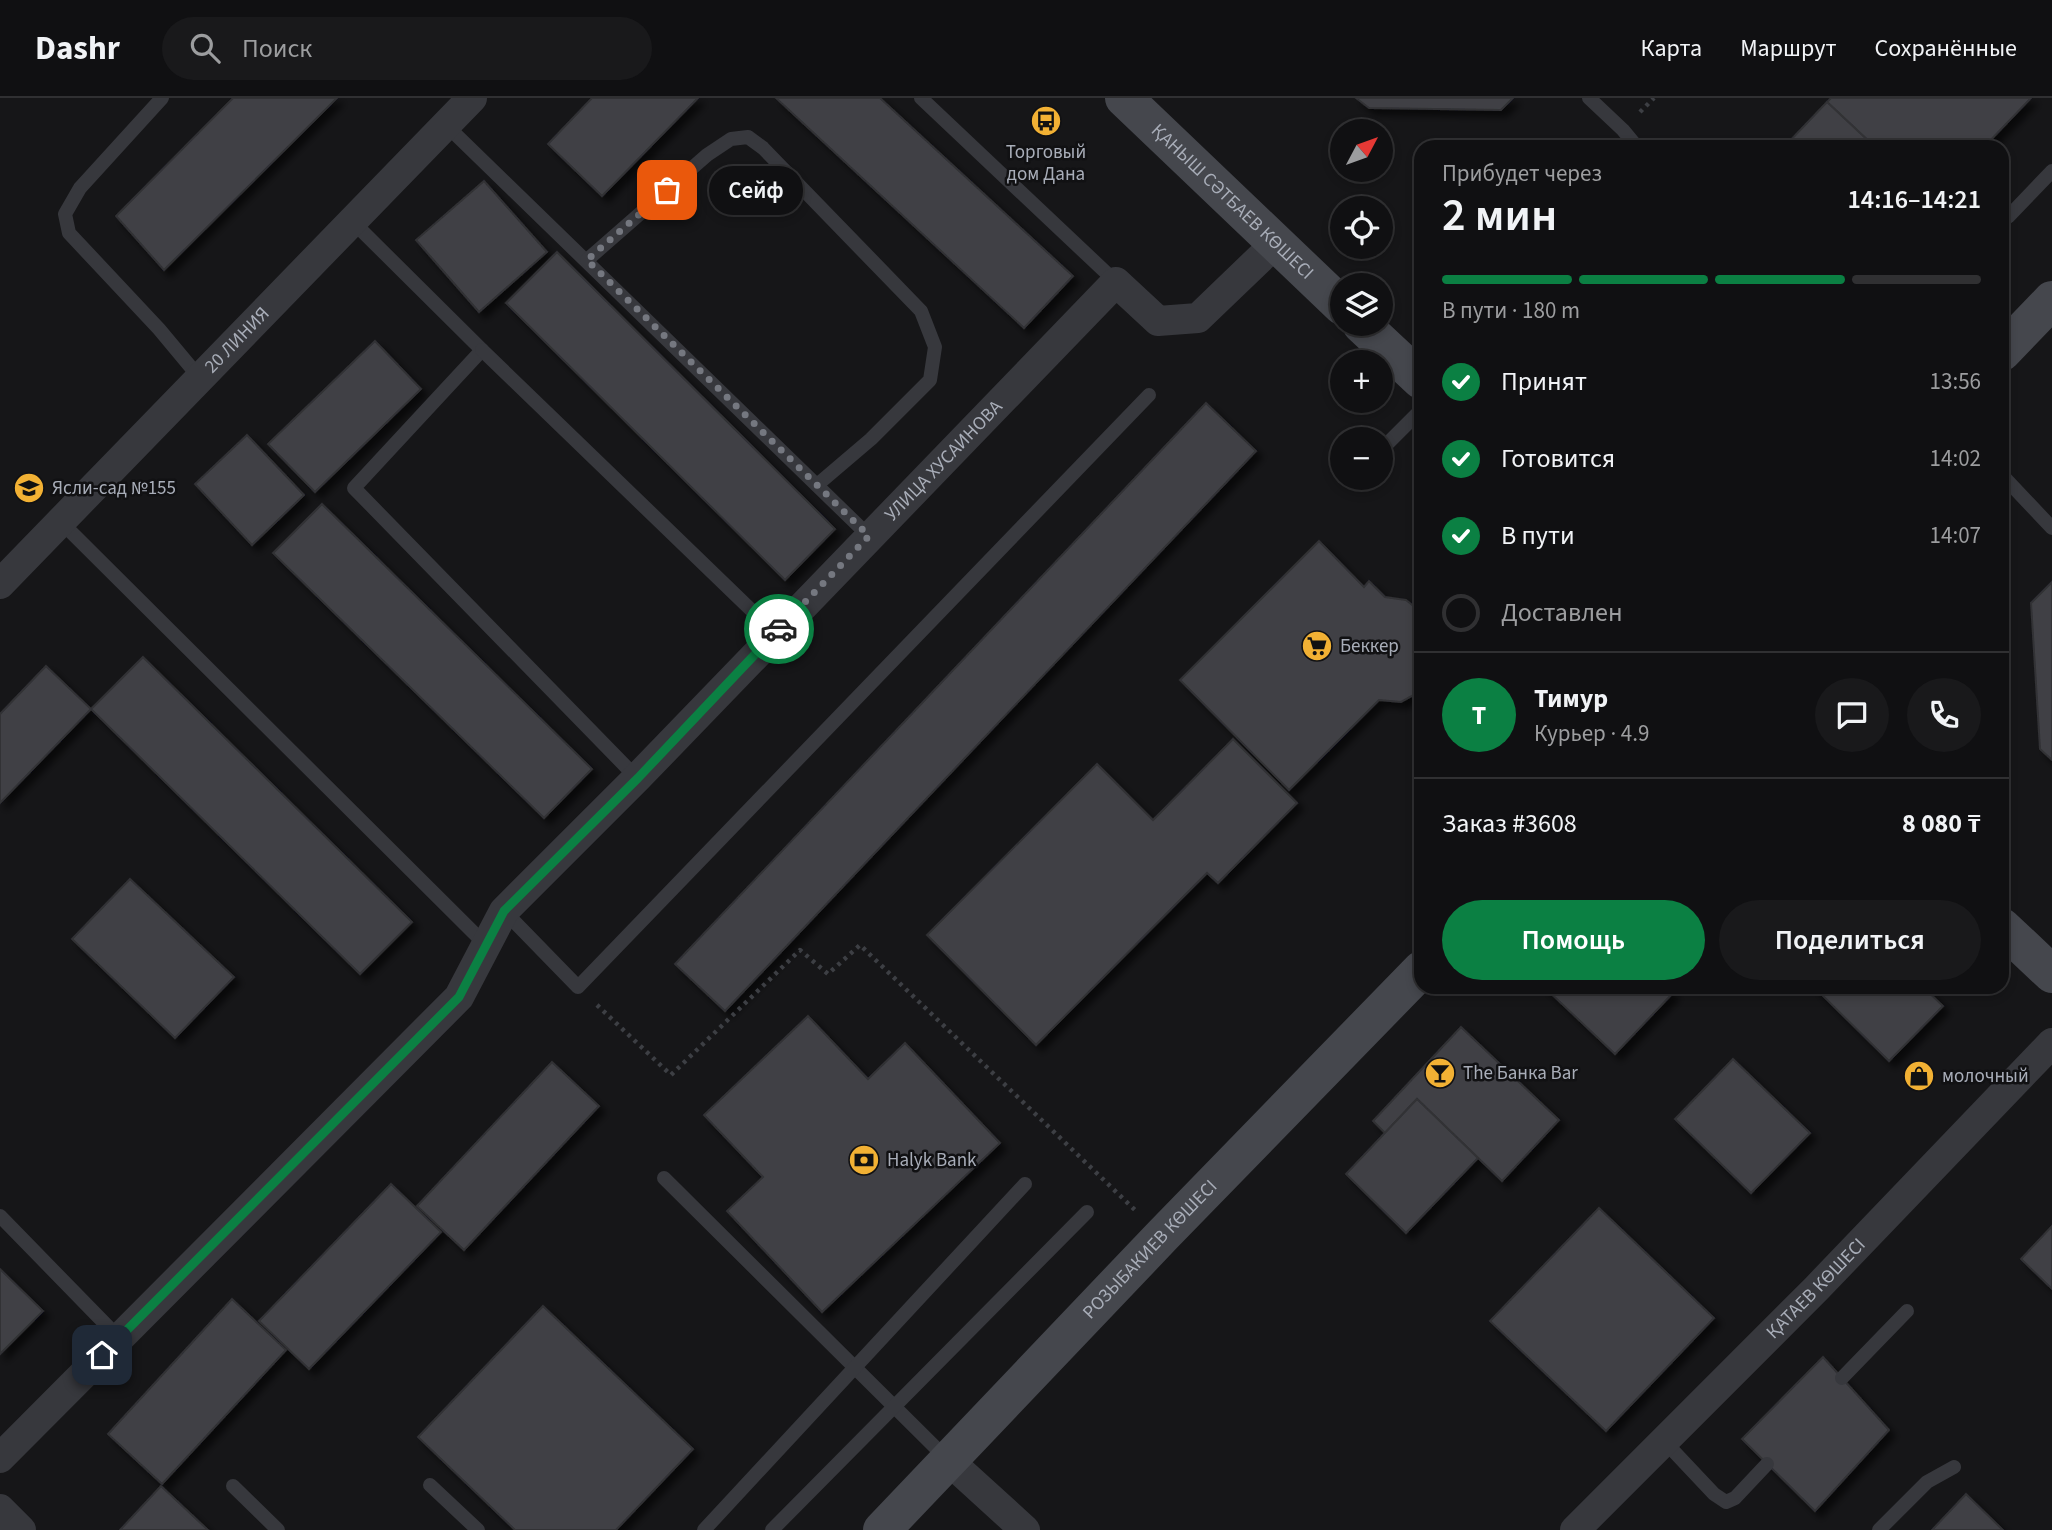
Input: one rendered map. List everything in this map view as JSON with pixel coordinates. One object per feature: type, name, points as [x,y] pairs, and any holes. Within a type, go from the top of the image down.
[{"type":"main road","name":"ҚАНЫШ СӘТБАЕВ КӨШЕСІ","points":[[1124,98],[1330,295]]},
{"type":"main road","points":[[2009,345],[2052,300]]},
{"type":"main road","points":[[1374,336],[1414,373]]},
{"type":"main road","points":[[2009,934],[2052,974]]},
{"type":"main road","name":"РОЗЫБАКИЕВ КӨШЕСІ","points":[[882,1530],[1162,1236],[1414,977]]},
{"type":"street","name":"20 ЛИНИЯ","points":[[2,577],[60,522],[472,98]]},
{"type":"street","points":[[1116,282],[1158,321],[1198,318],[1276,243]]},
{"type":"street","name":"УЛИЦА ХУСАИНОВА","points":[[0,1458],[459,997],[504,911],[638,778],[1116,282]]},
{"type":"street","name":"ҚАТАЕВ КӨШЕСІ","points":[[1576,1530],[1665,1442],[2052,1043]]},
{"type":"street","points":[[947,1460],[1025,1530]]},
{"type":"street","points":[[0,1509],[21,1530]]},
{"type":"lane","points":[[162,98],[80,188],[65,214],[69,233],[159,329],[199,377]]},
{"type":"lane","points":[[921,98],[1116,282]]},
{"type":"lane","points":[[1589,98],[1631,140]]},
{"type":"lane","points":[[446,125],[869,536]]},
{"type":"lane","points":[[587,260],[707,155],[731,139],[748,137],[763,148],[921,311],[935,347],[930,380],[871,439],[817,485]]},
{"type":"lane","points":[[2009,216],[2052,171]]},
{"type":"lane","points":[[353,222],[775,633]]},
{"type":"lane","points":[[482,350],[354,488],[638,778]]},
{"type":"lane","points":[[504,911],[579,987],[1149,395]]},
{"type":"lane","points":[[1393,438],[1414,417]]},
{"type":"lane","points":[[2009,482],[2052,528]]},
{"type":"lane","points":[[60,522],[486,945]]},
{"type":"lane","points":[[664,1178],[856,1366],[947,1460]]},
{"type":"lane","points":[[704,1530],[1025,1184]]},
{"type":"lane","points":[[772,1530],[1087,1212]]},
{"type":"lane","points":[[0,1216],[119,1338]]},
{"type":"lane","points":[[1842,1378],[1907,1311]]},
{"type":"lane","points":[[1665,1442],[1714,1494],[1726,1502],[1735,1498],[1767,1464]]},
{"type":"lane","points":[[1879,1530],[1927,1482],[1954,1467]]},
{"type":"lane","points":[[430,1485],[478,1530]]},
{"type":"lane","points":[[233,1486],[278,1530]]},
{"type":"path","points":[[579,987],[671,1075],[800,950],[828,974],[860,946],[1162,1236]]},
{"type":"building","points":[[233,98],[337,98],[164,270],[116,216]]},
{"type":"building","points":[[592,98],[698,98],[602,196],[548,144]]},
{"type":"building","points":[[776,98],[880,98],[1073,276],[1024,328]]},
{"type":"building","points":[[1356,98],[1513,98],[1501,110],[1369,108]]},
{"type":"building","points":[[1831,98],[2031,98],[1991,140],[1868,140],[1827,102]]},
{"type":"building","points":[[1827,102],[1868,140],[1791,140]]},
{"type":"building","points":[[484,181],[547,252],[479,312],[416,240]]},
{"type":"building","points":[[557,252],[835,529],[785,580],[506,303]]},
{"type":"building","points":[[375,341],[421,389],[315,492],[268,444]]},
{"type":"building","points":[[1206,403],[1256,451],[725,1011],[675,964]]},
{"type":"building","points":[[247,435],[304,495],[252,545],[195,484]]},
{"type":"building","points":[[322,504],[592,769],[544,818],[273,553]]},
{"type":"building","name":"Беккер","points":[[1319,541],[1364,587],[1369,581],[1385,597],[1406,600],[1414,606],[1414,695],[1401,702],[1379,700],[1289,790],[1180,680]]},
{"type":"building","points":[[2052,582],[2052,760],[2040,749],[2031,603]]},
{"type":"building","points":[[143,657],[412,922],[360,974],[91,709]]},
{"type":"building","points":[[46,666],[91,709],[0,803],[0,714]]},
{"type":"building","points":[[1233,739],[1297,803],[1218,883],[1207,873],[1036,1045],[927,935],[1097,764],[1153,820]]},
{"type":"building","points":[[130,879],[234,977],[175,1038],[72,939]]},
{"type":"building","points":[[1551,994],[1672,994],[1615,1054]]},
{"type":"building","points":[[1821,994],[1930,994],[1943,1006],[1889,1061]]},
{"type":"building","name":"Halyk Bank","points":[[808,1016],[868,1079],[905,1043],[1000,1143],[822,1312],[727,1211],[763,1177],[704,1115]]},
{"type":"building","points":[[1461,1027],[1559,1120],[1502,1181],[1417,1099],[1385,1133],[1373,1121]]},
{"type":"building","points":[[1733,1059],[1810,1133],[1751,1193],[1675,1119]]},
{"type":"building","points":[[552,1062],[599,1106],[464,1250],[417,1206]]},
{"type":"building","points":[[1417,1099],[1478,1158],[1406,1233],[1346,1174]]},
{"type":"building","points":[[391,1184],[441,1232],[309,1369],[259,1321]]},
{"type":"building","points":[[1599,1208],[1714,1318],[1606,1431],[1490,1321]]},
{"type":"building","points":[[2052,1226],[2052,1289],[2021,1259]]},
{"type":"building","points":[[0,1269],[43,1311],[0,1354]]},
{"type":"building","points":[[232,1299],[286,1350],[162,1484],[108,1434]]},
{"type":"building","points":[[543,1306],[693,1449],[616,1530],[515,1530],[418,1437]]},
{"type":"building","points":[[1823,1357],[1889,1430],[1815,1511],[1742,1439]]},
{"type":"building","points":[[161,1486],[208,1530],[120,1530]]},
{"type":"building","points":[[1966,1494],[2003,1530],[1932,1530]]},
{"type":"way so far","points":[[667,190],[587,260],[869,536],[779,629]]},
{"type":"place","name":"Торговый дом Дана","points":[[1046,121]]},
{"type":"place","name":"Сейф","points":[[667,190]]},
{"type":"place","name":"Ясли-сад №155","points":[[29,488]]},
{"type":"place","name":"Беккер","points":[[1317,646]]},
{"type":"place","name":"The Банка Bar","points":[[1440,1073]]},
{"type":"place","name":"молочный","points":[[1919,1076]]},
{"type":"place","name":"Halyk Bank","points":[[864,1160]]},
{"type":"route","points":[[102,1355],[459,997],[504,911],[638,778],[779,629]]}]
